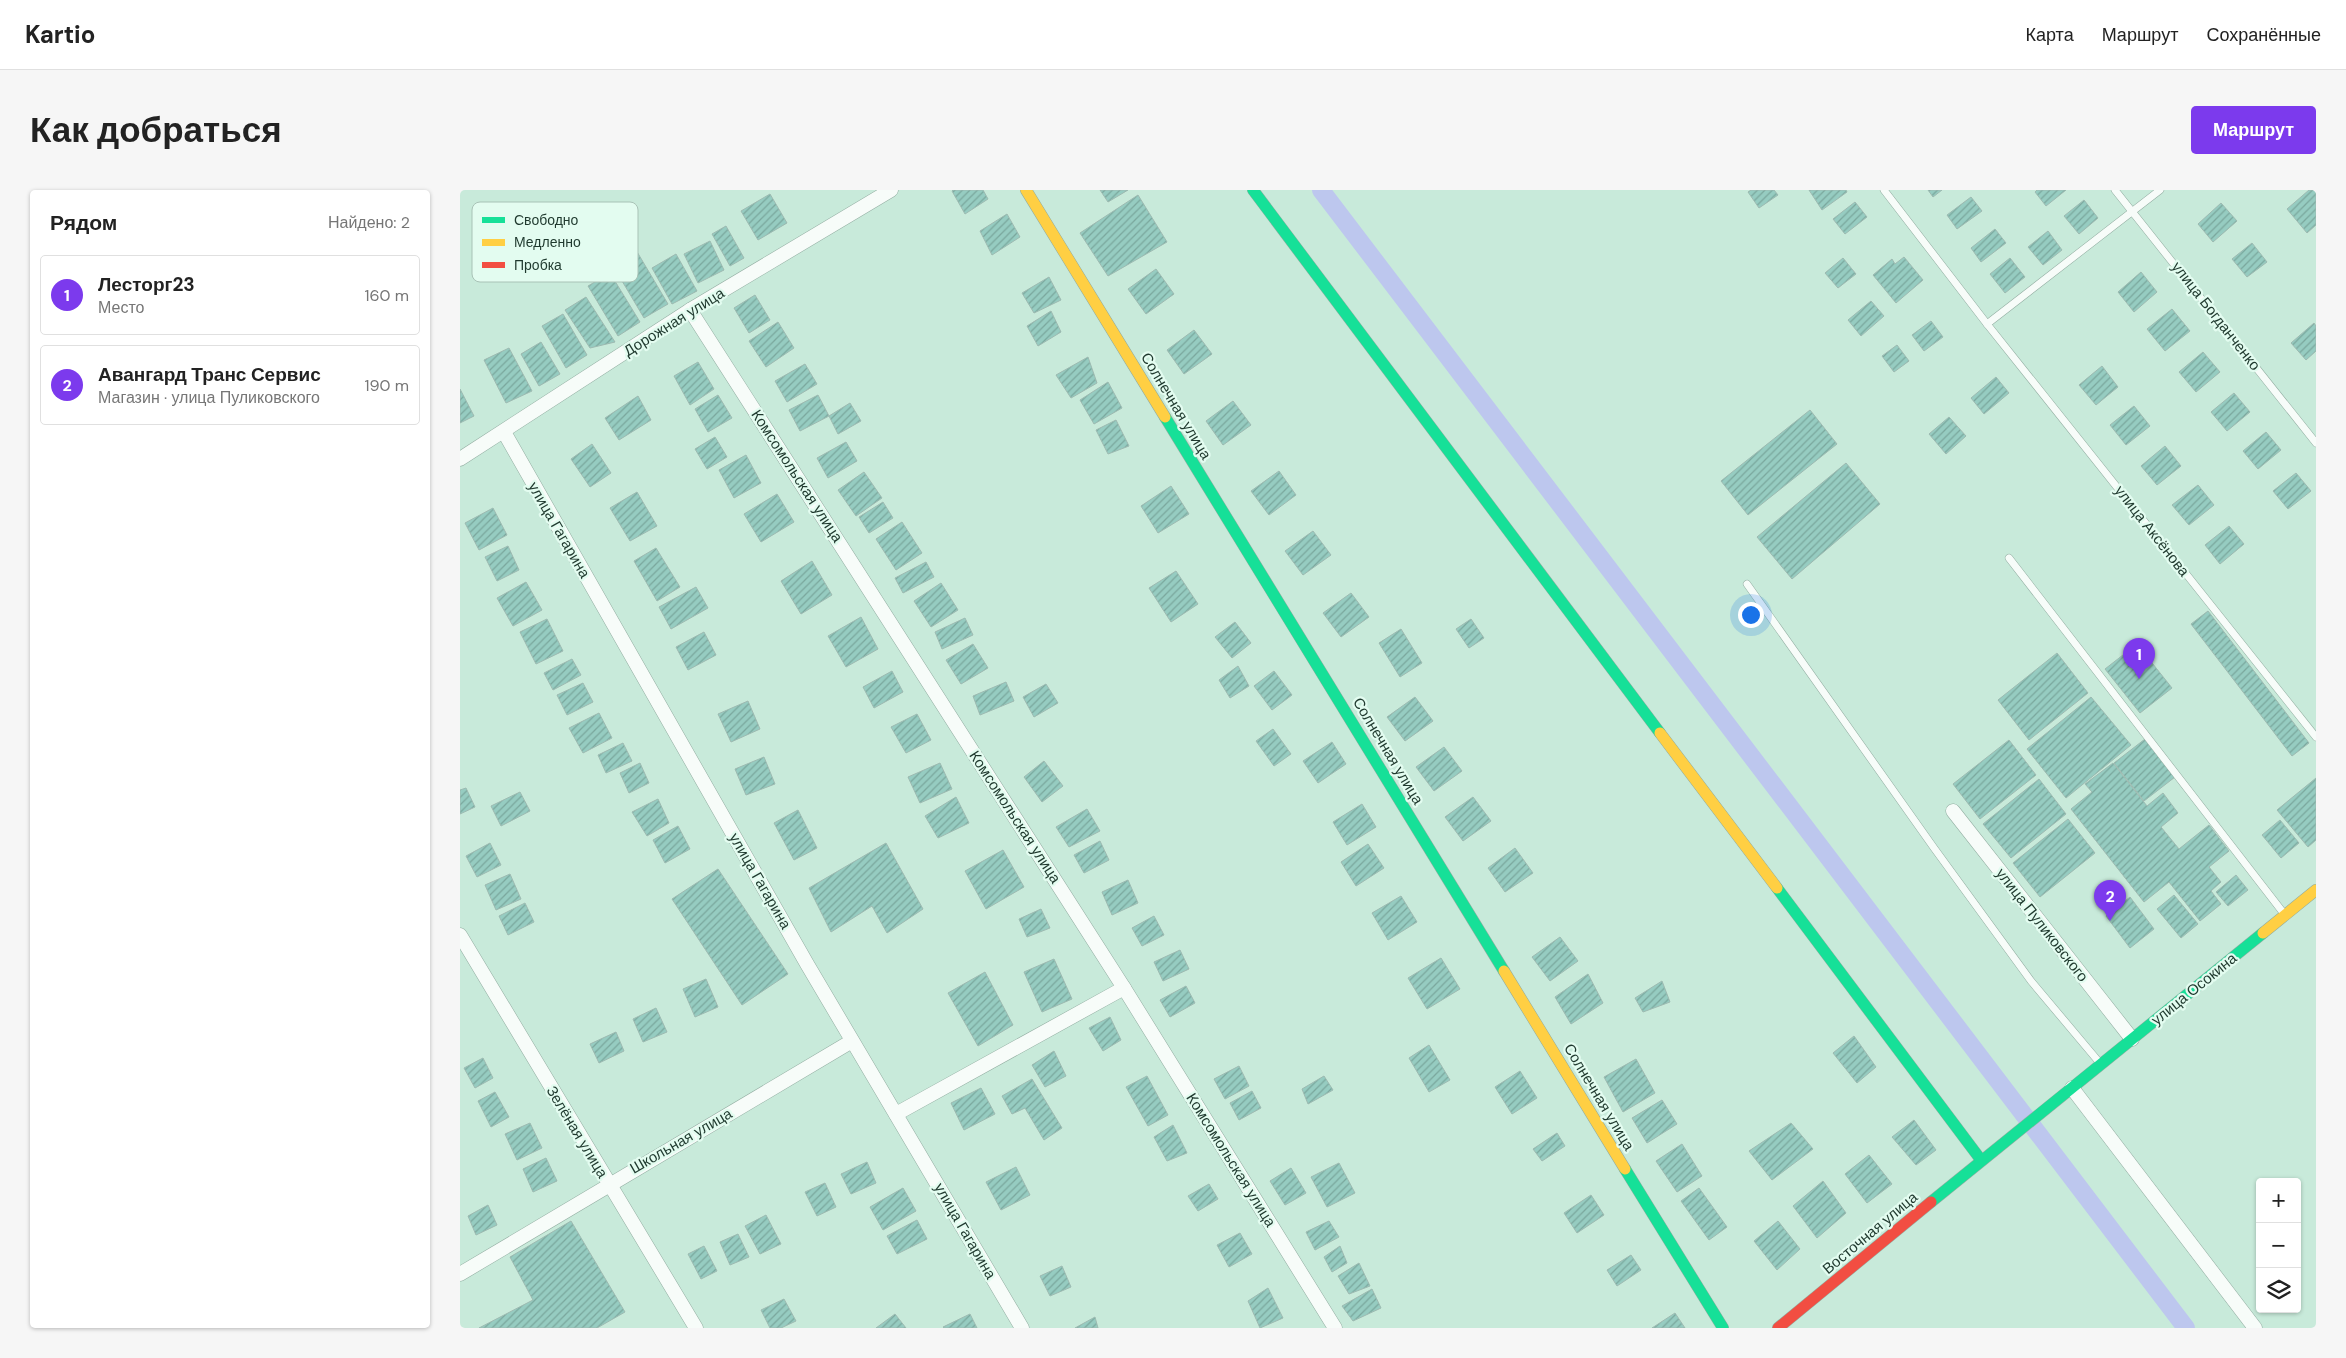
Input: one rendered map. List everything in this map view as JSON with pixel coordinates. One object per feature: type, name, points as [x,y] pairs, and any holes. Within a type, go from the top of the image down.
[{"type":"main road","name":"Солнечная улица","points":[[1026,190],[1723,1328]]},
{"type":"main road","points":[[1253,190],[1980,1160]]},
{"type":"main road","name":"улица Осокина","points":[[2016,1131],[2072,1088],[2316,890]]},
{"type":"main road","name":"Восточная улица","points":[[1778,1328],[2016,1131]]},
{"type":"street","name":"Дорожная улица","points":[[460,459],[690,310],[891,190]]},
{"type":"street","name":"Комсомольская улица","points":[[690,310],[1124,988],[1335,1328]]},
{"type":"street","name":"улица Гагарина","points":[[504,432],[852,1041],[1022,1328]]},
{"type":"street","name":"улица Пуликовского","points":[[1953,811],[2132,1039]]},
{"type":"street","name":"Зелёная улица","points":[[460,935],[696,1328]]},
{"type":"street","points":[[896,1114],[1124,988]]},
{"type":"street","name":"Школьная улица","points":[[460,1274],[852,1041]]},
{"type":"street","points":[[2072,1088],[2255,1328]]},
{"type":"lane","name":"улица Аксёнова","points":[[1884,190],[2316,737]]},
{"type":"lane","name":"улица Богданченко","points":[[2116,190],[2316,443]]},
{"type":"lane","points":[[1988,324],[2160,190]]},
{"type":"lane","points":[[2009,558],[2285,915]]},
{"type":"lane","points":[[1747,584],[2014,958],[2101,1064]]},
{"type":"building","points":[[953,190],[983,190],[988,199],[965,214]]},
{"type":"building","points":[[1100,190],[1128,190],[1108,202]]},
{"type":"building","points":[[1751,190],[1774,190],[1778,195],[1759,208],[1748,192]]},
{"type":"building","points":[[1809,190],[1846,190],[1847,192],[1822,210]]},
{"type":"building","points":[[1928,190],[1942,190],[1933,197]]},
{"type":"building","points":[[2037,190],[2066,190],[2046,206],[2035,192]]},
{"type":"building","points":[[2309,190],[2316,190],[2316,225],[2307,233],[2287,209]]},
{"type":"building","points":[[770,194],[787,223],[758,240],[741,211]]},
{"type":"building","points":[[1138,195],[1167,242],[1108,276],[1080,233]]},
{"type":"building","points":[[1971,197],[1982,211],[1957,229],[1947,215]]},
{"type":"building","points":[[2084,200],[2098,218],[2079,234],[2064,216]]},
{"type":"building","points":[[1855,202],[1867,217],[1845,234],[1833,219]]},
{"type":"building","points":[[2221,203],[2237,221],[2213,242],[2198,224]]},
{"type":"building","points":[[1007,214],[1020,237],[992,255],[980,231]]},
{"type":"building","points":[[726,226],[744,258],[730,266],[712,234]]},
{"type":"building","points":[[1995,229],[2006,243],[1981,262],[1971,248]]},
{"type":"building","points":[[2048,231],[2062,250],[2043,265],[2028,247]]},
{"type":"building","points":[[710,241],[724,270],[698,283],[684,254]]},
{"type":"building","points":[[2252,243],[2267,262],[2247,277],[2232,259]]},
{"type":"building","points":[[638,253],[668,304],[644,318],[623,282],[638,282]]},
{"type":"building","points":[[676,254],[697,291],[672,304],[652,268]]},
{"type":"building","points":[[1904,257],[1923,280],[1896,303],[1873,275],[1892,259],[1895,264]]},
{"type":"building","points":[[1843,258],[1856,274],[1838,288],[1825,273]]},
{"type":"building","points":[[2010,258],[2025,277],[2005,293],[1990,274]]},
{"type":"building","points":[[1156,269],[1174,294],[1146,314],[1128,289]]},
{"type":"building","points":[[2141,272],[2157,292],[2134,312],[2118,292]]},
{"type":"building","points":[[1049,277],[1061,300],[1034,313],[1022,293]]},
{"type":"building","points":[[595,282],[616,282],[640,322],[618,336],[588,286]]},
{"type":"building","points":[[755,295],[770,320],[749,333],[734,308]]},
{"type":"building","points":[[586,297],[615,342],[590,348],[565,310]]},
{"type":"building","points":[[1871,301],[1884,316],[1861,336],[1848,320]]},
{"type":"building","points":[[2172,309],[2190,331],[2165,351],[2147,329]]},
{"type":"building","points":[[1051,311],[1061,332],[1038,346],[1027,326]]},
{"type":"building","points":[[563,314],[587,355],[566,368],[542,326]]},
{"type":"building","points":[[1931,321],[1943,337],[1924,351],[1912,335]]},
{"type":"building","points":[[778,322],[794,348],[766,367],[749,341]]},
{"type":"building","points":[[2314,323],[2316,326],[2316,351],[2306,360],[2291,343]]},
{"type":"building","points":[[1194,330],[1212,354],[1184,374],[1167,350]]},
{"type":"building","points":[[541,342],[560,374],[539,386],[521,354]]},
{"type":"building","points":[[1897,345],[1909,361],[1894,372],[1882,356]]},
{"type":"building","points":[[509,348],[532,391],[506,403],[484,360]]},
{"type":"building","points":[[2203,352],[2220,372],[2196,392],[2179,372]]},
{"type":"building","points":[[1088,357],[1097,383],[1071,398],[1056,375]]},
{"type":"building","points":[[698,362],[714,389],[690,405],[674,376]]},
{"type":"building","points":[[805,364],[817,384],[787,402],[775,381]]},
{"type":"building","points":[[2102,366],[2118,387],[2096,405],[2079,385]]},
{"type":"building","points":[[1996,377],[2009,393],[1984,414],[1971,398]]},
{"type":"building","points":[[1108,382],[1122,408],[1094,424],[1080,400]]},
{"type":"building","points":[[460,389],[474,416],[460,423]]},
{"type":"building","points":[[2234,393],[2250,412],[2227,431],[2211,412]]},
{"type":"building","points":[[718,395],[732,418],[708,432],[695,409]]},
{"type":"building","points":[[818,395],[829,416],[800,431],[789,410]]},
{"type":"building","points":[[638,396],[651,420],[619,440],[605,418]]},
{"type":"building","points":[[1233,401],[1251,425],[1223,445],[1206,421]]},
{"type":"building","points":[[850,403],[861,421],[838,434],[829,416]]},
{"type":"building","points":[[2134,406],[2150,426],[2126,445],[2110,425]]},
{"type":"building","points":[[1810,410],[1837,444],[1748,515],[1721,481]]},
{"type":"building","points":[[1949,417],[1966,436],[1946,454],[1929,434]]},
{"type":"building","points":[[1116,420],[1129,446],[1108,454],[1096,430]]},
{"type":"building","points":[[2266,432],[2281,450],[2258,469],[2243,451]]},
{"type":"building","points":[[715,437],[727,457],[707,469],[695,449]]},
{"type":"building","points":[[846,442],[857,461],[828,478],[817,458]]},
{"type":"building","points":[[592,444],[611,473],[590,487],[571,459]]},
{"type":"building","points":[[2165,446],[2181,466],[2157,485],[2141,466]]},
{"type":"building","points":[[746,455],[761,483],[734,498],[719,470]]},
{"type":"building","points":[[1846,463],[1880,504],[1792,579],[1757,537]]},
{"type":"building","points":[[1279,471],[1296,495],[1269,515],[1251,491]]},
{"type":"building","points":[[864,472],[882,498],[856,516],[838,490]]},
{"type":"building","points":[[2296,473],[2311,491],[2288,509],[2273,491]]},
{"type":"building","points":[[2198,485],[2214,505],[2189,525],[2172,505]]},
{"type":"building","points":[[1171,486],[1189,514],[1158,533],[1141,506]]},
{"type":"building","points":[[637,492],[657,526],[630,541],[610,508]]},
{"type":"building","points":[[777,494],[794,522],[761,542],[744,514]]},
{"type":"building","points":[[883,502],[893,518],[869,533],[859,517]]},
{"type":"building","points":[[493,508],[507,535],[479,550],[465,523]]},
{"type":"building","points":[[902,522],[922,553],[896,570],[876,539]]},
{"type":"building","points":[[2229,526],[2244,544],[2220,564],[2205,545]]},
{"type":"building","points":[[1313,531],[1331,555],[1303,575],[1285,551]]},
{"type":"building","points":[[508,546],[519,570],[497,581],[485,557]]},
{"type":"building","points":[[656,548],[680,587],[657,601],[634,561]]},
{"type":"building","points":[[812,561],[832,595],[801,614],[781,581]]},
{"type":"building","points":[[926,562],[934,577],[903,593],[895,578]]},
{"type":"building","points":[[1176,571],[1198,604],[1171,622],[1149,588]]},
{"type":"building","points":[[526,582],[542,610],[513,626],[497,598]]},
{"type":"building","points":[[941,583],[958,610],[931,627],[914,601]]},
{"type":"building","points":[[696,587],[708,608],[671,629],[659,607]]},
{"type":"building","points":[[1351,593],[1369,617],[1341,637],[1323,613]]},
{"type":"building","points":[[2208,611],[2309,743],[2292,756],[2191,624]]},
{"type":"building","points":[[861,617],[878,649],[846,667],[828,636]]},
{"type":"building","points":[[965,618],[973,635],[942,649],[935,632]]},
{"type":"building","points":[[547,619],[563,651],[536,664],[520,632]]},
{"type":"building","points":[[1471,619],[1484,638],[1469,648],[1456,629]]},
{"type":"building","points":[[1235,622],[1251,643],[1232,658],[1215,637]]},
{"type":"building","points":[[1401,629],[1422,663],[1400,677],[1379,643]]},
{"type":"building","points":[[704,632],[716,655],[688,670],[676,647]]},
{"type":"building","points":[[973,644],[988,668],[961,684],[946,660]]},
{"type":"building","points":[[2137,644],[2172,688],[2140,713],[2105,669]]},
{"type":"building","points":[[2057,653],[2088,693],[2029,740],[1998,700]]},
{"type":"building","points":[[572,659],[581,675],[553,690],[544,673]]},
{"type":"building","points":[[1238,666],[1249,686],[1230,698],[1219,680]]},
{"type":"building","points":[[892,671],[903,692],[874,708],[863,687]]},
{"type":"building","points":[[1274,671],[1292,695],[1272,710],[1254,686]]},
{"type":"building","points":[[1006,682],[1014,701],[980,715],[973,696]]},
{"type":"building","points":[[583,683],[593,702],[567,715],[557,695]]},
{"type":"building","points":[[1046,684],[1058,703],[1034,717],[1023,697]]},
{"type":"building","points":[[1415,697],[1433,721],[1405,741],[1387,717]]},
{"type":"building","points":[[2091,697],[2131,745],[2066,798],[2027,749]]},
{"type":"building","points":[[748,701],[760,729],[731,742],[718,714]]},
{"type":"building","points":[[599,713],[612,738],[583,753],[569,728]]},
{"type":"building","points":[[917,714],[931,740],[906,753],[891,727]]},
{"type":"building","points":[[1273,729],[1291,754],[1274,766],[1256,741]]},
{"type":"building","points":[[2145,739],[2175,777],[2144,801],[2114,763]]},
{"type":"building","points":[[2009,740],[2036,775],[1980,819],[1953,784]]},
{"type":"building","points":[[1332,742],[1346,764],[1318,783],[1303,761]]},
{"type":"building","points":[[623,743],[632,761],[606,773],[598,755]]},
{"type":"building","points":[[1444,747],[1462,771],[1434,791],[1416,767]]},
{"type":"building","points":[[764,757],[775,784],[746,795],[735,769]]},
{"type":"building","points":[[1044,761],[1063,786],[1042,802],[1024,777]]},
{"type":"building","points":[[640,763],[649,783],[629,793],[620,773]]},
{"type":"building","points":[[940,763],[952,789],[920,803],[908,777]]},
{"type":"building","points":[[2113,763],[2147,806],[2163,793],[2178,813],[2161,827],[2179,849],[2209,825],[2229,851],[2209,867],[2221,882],[2211,891],[2221,904],[2200,921],[2169,882],[2144,902],[2071,809],[2092,792],[2085,784]]},
{"type":"building","points":[[2316,778],[2316,840],[2308,847],[2277,810]]},
{"type":"building","points":[[2039,779],[2066,814],[2011,858],[1983,824]]},
{"type":"building","points":[[466,788],[475,807],[460,814],[460,790]]},
{"type":"building","points":[[520,792],[530,811],[501,826],[491,806]]},
{"type":"building","points":[[956,797],[969,823],[938,838],[925,816]]},
{"type":"building","points":[[1473,797],[1491,821],[1463,841],[1445,817]]},
{"type":"building","points":[[658,799],[669,823],[647,836],[632,812]]},
{"type":"building","points":[[1362,804],[1376,827],[1347,845],[1333,822]]},
{"type":"building","points":[[1087,809],[1100,831],[1069,847],[1056,827]]},
{"type":"building","points":[[798,810],[817,848],[794,860],[774,823]]},
{"type":"building","points":[[2068,819],[2095,853],[2040,897],[2013,863]]},
{"type":"building","points":[[2280,820],[2299,843],[2281,858],[2262,835]]},
{"type":"building","points":[[678,826],[690,849],[665,863],[653,840]]},
{"type":"building","points":[[1100,841],[1109,860],[1084,873],[1074,855]]},
{"type":"building","points":[[490,843],[501,865],[477,877],[466,856]]},
{"type":"building","points":[[886,843],[923,909],[887,933],[872,906],[831,932],[809,888]]},
{"type":"building","points":[[1368,844],[1384,868],[1356,886],[1341,862]]},
{"type":"building","points":[[1515,848],[1533,873],[1505,892],[1488,868]]},
{"type":"building","points":[[1003,850],[1024,887],[986,909],[965,871]]},
{"type":"building","points":[[718,869],[788,974],[742,1005],[672,899]]},
{"type":"building","points":[[510,874],[521,899],[496,910],[485,885]]},
{"type":"building","points":[[2236,875],[2248,890],[2228,906],[2216,892]]},
{"type":"building","points":[[1128,880],[1138,903],[1112,915],[1102,892]]},
{"type":"building","points":[[2174,895],[2198,924],[2181,938],[2157,909]]},
{"type":"building","points":[[1401,896],[1417,922],[1388,940],[1372,913]]},
{"type":"building","points":[[2130,897],[2154,929],[2130,948],[2106,916]]},
{"type":"building","points":[[525,903],[534,922],[508,935],[499,916]]},
{"type":"building","points":[[1041,909],[1050,928],[1027,937],[1019,919]]},
{"type":"building","points":[[1154,916],[1164,935],[1142,946],[1132,928]]},
{"type":"building","points":[[1560,937],[1578,961],[1550,981],[1532,957]]},
{"type":"building","points":[[1180,950],[1189,969],[1163,981],[1154,962]]},
{"type":"building","points":[[1441,958],[1460,989],[1427,1009],[1408,978]]},
{"type":"building","points":[[1054,959],[1072,999],[1042,1012],[1024,972]]},
{"type":"building","points":[[985,972],[1013,1025],[978,1046],[948,993]]},
{"type":"building","points":[[1588,974],[1603,1003],[1571,1024],[1555,997]]},
{"type":"building","points":[[706,979],[718,1007],[695,1017],[683,989]]},
{"type":"building","points":[[1662,981],[1670,1002],[1643,1012],[1635,998]]},
{"type":"building","points":[[1186,986],[1195,1003],[1170,1017],[1160,1000]]},
{"type":"building","points":[[656,1008],[667,1032],[643,1042],[633,1019]]},
{"type":"building","points":[[1110,1017],[1121,1040],[1103,1051],[1089,1028]]},
{"type":"building","points":[[616,1032],[624,1051],[599,1063],[590,1044]]},
{"type":"building","points":[[1854,1036],[1876,1067],[1857,1083],[1833,1053]]},
{"type":"building","points":[[1429,1045],[1450,1080],[1429,1092],[1409,1058]]},
{"type":"building","points":[[1054,1051],[1066,1076],[1045,1087],[1032,1065]]},
{"type":"building","points":[[483,1058],[493,1078],[475,1088],[464,1068]]},
{"type":"building","points":[[1636,1059],[1655,1093],[1623,1112],[1604,1077]]},
{"type":"building","points":[[1239,1066],[1249,1086],[1225,1099],[1214,1079]]},
{"type":"building","points":[[1520,1071],[1537,1098],[1512,1114],[1495,1087]]},
{"type":"building","points":[[1147,1076],[1168,1115],[1148,1126],[1126,1087]]},
{"type":"building","points":[[1324,1076],[1333,1090],[1308,1104],[1302,1089]]},
{"type":"building","points":[[1032,1079],[1062,1128],[1044,1140],[1025,1108],[1012,1114],[1002,1096]]},
{"type":"building","points":[[981,1088],[995,1114],[964,1130],[951,1103]]},
{"type":"building","points":[[1252,1091],[1261,1108],[1239,1120],[1230,1103]]},
{"type":"building","points":[[495,1092],[509,1117],[491,1127],[478,1101]]},
{"type":"building","points":[[1662,1100],[1677,1124],[1647,1143],[1632,1118]]},
{"type":"building","points":[[1914,1120],[1936,1150],[1916,1165],[1892,1137]]},
{"type":"building","points":[[530,1123],[542,1148],[517,1160],[505,1134]]},
{"type":"building","points":[[1791,1123],[1813,1149],[1772,1180],[1749,1151]]},
{"type":"building","points":[[1173,1125],[1187,1153],[1167,1161],[1154,1137]]},
{"type":"building","points":[[1557,1133],[1565,1146],[1542,1161],[1533,1149]]},
{"type":"building","points":[[1682,1144],[1702,1176],[1677,1192],[1656,1161]]},
{"type":"building","points":[[1869,1155],[1892,1184],[1867,1203],[1845,1174]]},
{"type":"building","points":[[546,1158],[557,1181],[533,1192],[523,1169]]},
{"type":"building","points":[[867,1162],[876,1183],[851,1194],[841,1174]]},
{"type":"building","points":[[1339,1163],[1355,1193],[1327,1207],[1311,1177]]},
{"type":"building","points":[[1016,1167],[1030,1195],[1001,1210],[986,1182]]},
{"type":"building","points":[[1291,1168],[1306,1193],[1285,1205],[1270,1181]]},
{"type":"building","points":[[1823,1181],[1846,1213],[1817,1238],[1793,1206]]},
{"type":"building","points":[[825,1183],[836,1207],[817,1216],[805,1192]]},
{"type":"building","points":[[1209,1184],[1218,1199],[1198,1211],[1188,1196]]},
{"type":"building","points":[[903,1188],[916,1211],[883,1230],[870,1207]]},
{"type":"building","points":[[1699,1188],[1727,1227],[1709,1240],[1681,1201]]},
{"type":"building","points":[[1591,1195],[1604,1215],[1577,1233],[1564,1213]]},
{"type":"building","points":[[488,1205],[497,1225],[476,1235],[468,1216]]},
{"type":"building","points":[[766,1215],[781,1244],[760,1254],[745,1226]]},
{"type":"building","points":[[917,1220],[927,1239],[897,1254],[887,1236]]},
{"type":"building","points":[[571,1221],[625,1312],[597,1328],[479,1328],[533,1300],[510,1257]]},
{"type":"building","points":[[1329,1221],[1339,1237],[1315,1250],[1306,1232]]},
{"type":"building","points":[[1778,1221],[1800,1249],[1777,1270],[1754,1241]]},
{"type":"building","points":[[1240,1233],[1252,1254],[1229,1267],[1217,1245]]},
{"type":"building","points":[[738,1234],[749,1257],[730,1265],[720,1242]]},
{"type":"building","points":[[704,1246],[717,1271],[701,1279],[688,1254]]},
{"type":"building","points":[[1340,1246],[1347,1263],[1332,1272],[1324,1257]]},
{"type":"building","points":[[1631,1255],[1641,1270],[1617,1286],[1607,1270]]},
{"type":"building","points":[[1359,1263],[1370,1286],[1349,1294],[1338,1276]]},
{"type":"building","points":[[1062,1266],[1071,1287],[1050,1296],[1040,1276]]},
{"type":"building","points":[[1268,1288],[1283,1318],[1260,1328],[1248,1301]]},
{"type":"building","points":[[1372,1289],[1381,1308],[1353,1321],[1342,1306]]},
{"type":"building","points":[[784,1299],[796,1321],[781,1328],[770,1328],[761,1310]]},
{"type":"building","points":[[1675,1313],[1685,1328],[1652,1328]]},
{"type":"building","points":[[895,1314],[906,1328],[876,1328]]},
{"type":"building","points":[[970,1314],[977,1328],[943,1327]]},
{"type":"building","points":[[1095,1317],[1098,1328],[1075,1328]]},
{"type":"waterway","points":[[1321,190],[2186,1328]]},
{"type":"traffic: fast","points":[[1253,190],[1660,733]]},
{"type":"traffic: fast","points":[[1165,417],[1504,971]]},
{"type":"traffic: fast","points":[[1777,888],[1981,1160]]},
{"type":"traffic: fast","points":[[1931,1202],[2263,933]]},
{"type":"traffic: fast","points":[[1625,1169],[1723,1328]]},
{"type":"traffic: slow","points":[[1026,190],[1165,417]]},
{"type":"traffic: slow","points":[[1660,733],[1777,888]]},
{"type":"traffic: slow","points":[[2263,933],[2316,890]]},
{"type":"traffic: slow","points":[[1504,971],[1625,1169]]},
{"type":"traffic: jam","points":[[1778,1328],[1931,1202]]},
{"type":"place","name":"Лесторг23","points":[[2139,679]]},
{"type":"place","name":"Авангард Транс Сервис","points":[[2110,921]]}]
